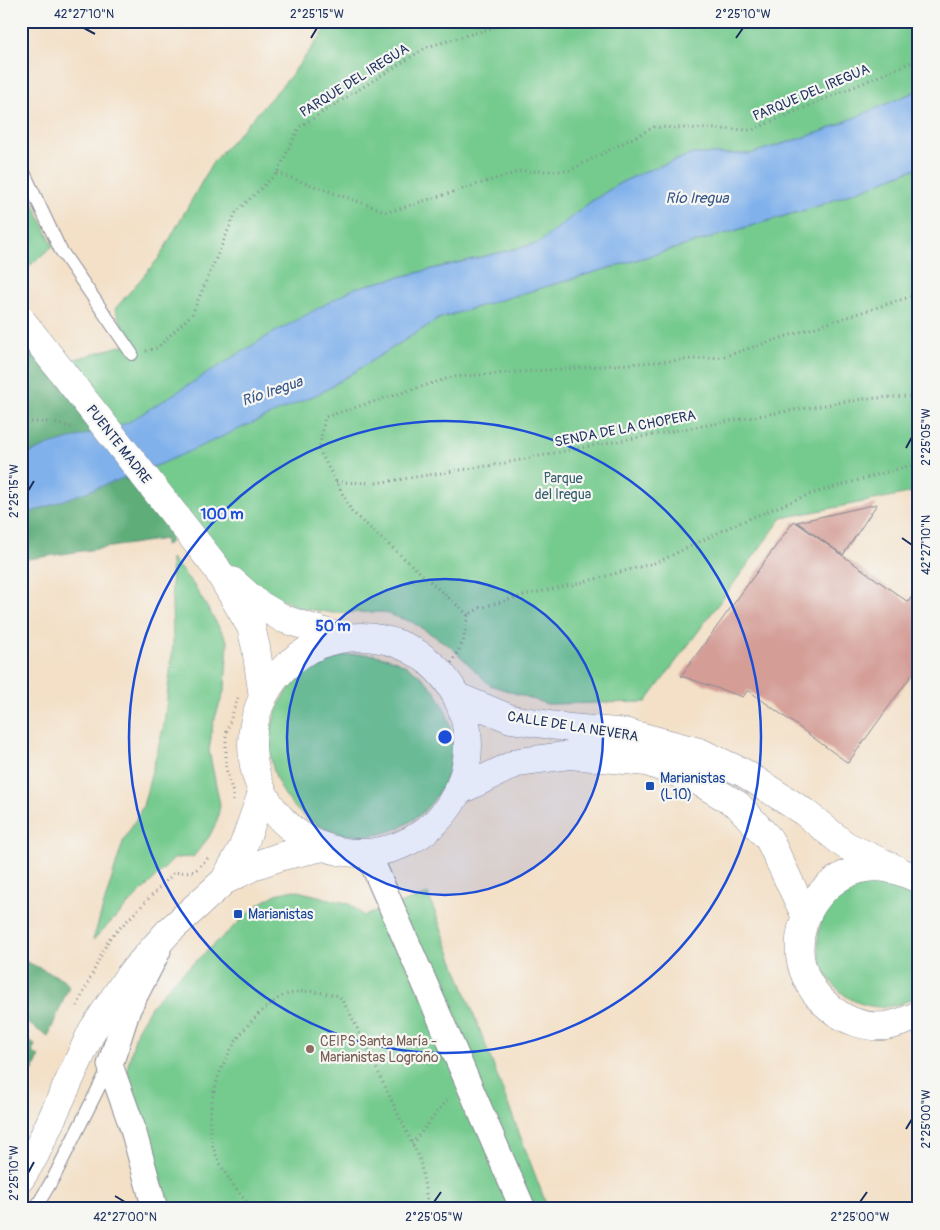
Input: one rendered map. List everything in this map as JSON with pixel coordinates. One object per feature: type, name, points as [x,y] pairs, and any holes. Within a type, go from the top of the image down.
[{"type":"main road","name":"PUENTE MADRE","points":[[21,321],[216,567]]},
{"type":"main road","points":[[216,567],[258,604],[284,619],[343,638]]},
{"type":"main road","points":[[216,567],[251,627],[256,648],[251,696],[254,723],[252,750],[256,777],[270,810],[286,826],[302,837],[323,847],[345,852],[368,853],[387,850],[405,844],[422,835],[437,823],[450,808],[459,791],[467,768],[469,744],[466,720],[451,687],[424,657],[399,644],[371,637],[343,638],[318,645],[296,658],[251,696]]},
{"type":"main road","name":"CALLE DE LA NEVERA","points":[[451,687],[511,718],[570,728],[628,733],[699,752],[744,773],[804,812],[845,845],[908,874]]},
{"type":"main road","name":"CALLE DE LA NEVERA","points":[[459,791],[519,762],[570,755],[647,762],[698,781],[738,805],[769,839],[806,917]]},
{"type":"main road","points":[[224,881],[243,847],[262,793]]},
{"type":"main road","points":[[21,1178],[35,1155],[92,1031],[128,977],[168,932],[224,881],[256,865],[282,856],[323,847]]},
{"type":"main road","points":[[908,874],[874,867],[852,872],[833,882],[816,898],[806,917],[800,936],[800,956],[806,975],[815,993],[829,1008],[846,1018],[865,1024],[885,1026],[914,1021]]},
{"type":"street","points":[[368,853],[522,1209]]},
{"type":"street","points":[[155,1209],[132,1126],[110,1066],[128,1009],[168,932]]},
{"type":"lane","points":[[21,166],[60,249],[132,354]]},
{"type":"lane","points":[[36,1209],[110,1066]]},
{"type":"path","name":"PARQUE DEL IREGUA","points":[[516,21],[427,47],[299,127],[277,173],[388,212],[522,171],[569,172],[654,127],[752,130],[919,59]]},
{"type":"path","points":[[132,354],[157,348],[192,314],[236,212],[277,173]]},
{"type":"path","points":[[468,615],[352,512],[319,450],[325,417],[452,377],[722,357],[919,294]]},
{"type":"path","name":"SENDA DE LA CHOPERA","points":[[336,482],[376,483],[500,464],[604,443],[862,399],[908,396],[919,398]]},
{"type":"path","points":[[21,422],[50,422],[76,428]]},
{"type":"path","points":[[451,687],[468,615],[480,608],[658,562],[734,525],[807,495],[919,462]]},
{"type":"path","points":[[233,808],[233,793],[226,769],[226,733],[251,696]]},
{"type":"path","points":[[77,1008],[109,939],[174,874],[195,871],[213,852]]},
{"type":"path","points":[[253,1209],[224,1173],[211,1139],[210,1111],[220,1071],[233,1044],[259,1013],[282,996],[311,990],[339,996],[350,1013],[420,1160],[428,1200],[426,1209]]},
{"type":"path","points":[[412,1144],[465,1076]]},
{"type":"green space","name":"Parque del Iregua","points":[[332,21],[919,21],[919,90],[821,132],[750,154],[693,154],[646,171],[620,183],[589,203],[539,243],[355,288],[322,392],[440,318],[818,206],[919,167],[919,491],[782,518],[646,702],[547,704],[490,685],[450,646],[412,622],[382,612],[333,613],[300,608],[265,592],[238,567],[219,584],[125,481],[45,368],[130,343],[115,309],[159,258],[213,162],[289,78]]},
{"type":"green space","points":[[21,176],[53,246],[21,273]]},
{"type":"green space","points":[[21,338],[128,468],[125,480],[139,480],[165,519],[170,535],[170,543],[165,545],[165,539],[21,560]]},
{"type":"green space","points":[[171,558],[193,584],[228,642],[225,688],[213,724],[209,751],[220,805],[217,821],[209,837],[193,857],[175,858],[93,940],[123,842],[143,806],[164,725],[173,644]]},
{"type":"green space","points":[[370,654],[396,661],[412,669],[431,687],[445,710],[452,736],[452,754],[445,780],[437,796],[419,815],[412,821],[387,832],[370,836],[352,836],[326,829],[310,821],[285,796],[277,780],[272,763],[270,736],[277,710],[285,694],[310,669],[326,661],[343,656]]},
{"type":"green space","points":[[884,881],[902,884],[919,894],[919,994],[900,1004],[880,1007],[859,1003],[842,993],[829,979],[821,962],[818,943],[821,924],[829,907],[844,892],[868,883]]},
{"type":"green space","name":"CEIPS Santa María - Marianistas Logroño","points":[[294,890],[350,904],[364,916],[428,894],[548,1209],[169,1209],[127,1069],[137,1030],[152,1005],[179,976],[258,905],[276,894]]},
{"type":"green space","points":[[21,959],[63,979],[69,986],[48,1037],[26,1022],[29,1041],[35,1045],[32,1052],[39,1057],[33,1071],[21,1063]]},
{"type":"water","name":"Río Iregua","points":[[919,90],[919,167],[818,206],[440,318],[322,392],[161,464],[21,516],[21,457],[49,445],[127,423],[266,337],[355,288],[539,243],[589,203],[620,183],[646,171],[693,154],[750,154],[821,132]]},
{"type":"building","points":[[877,504],[843,555],[797,522]]},
{"type":"building","points":[[794,521],[908,602],[919,587],[919,665],[848,763],[748,690],[743,697],[681,676]]},
{"type":"place","name":"Marianistas (L10)","points":[[650,786]]},
{"type":"place","name":"Marianistas","points":[[238,914]]},
{"type":"place","name":"CEIPS Santa María - Marianistas Logroño","points":[[310,1049]]}]
